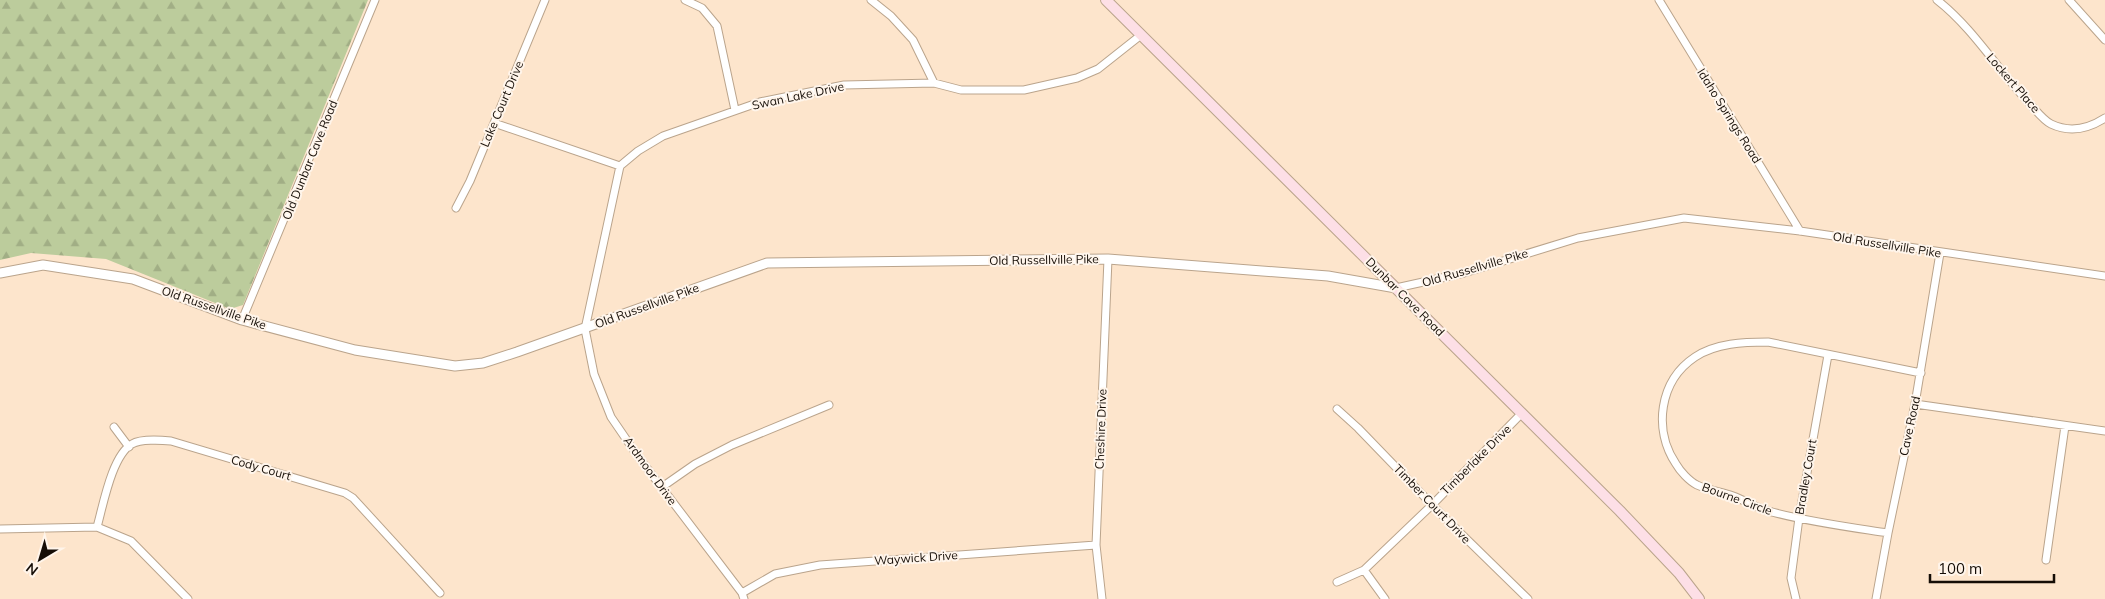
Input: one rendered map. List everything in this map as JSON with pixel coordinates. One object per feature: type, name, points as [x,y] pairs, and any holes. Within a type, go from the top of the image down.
[{"type":"main road","name":"Dunbar Cave Road","points":[[1106,0],[1522,413],[1679,573],[1699,599]]},
{"type":"street","name":"Old Dunbar Cave Road","points":[[242,320],[375,0]]},
{"type":"street","name":"Lake Court Drive","points":[[456,208],[470,181],[545,0]]},
{"type":"street","points":[[685,0],[702,8],[717,26],[735,110]]},
{"type":"street","points":[[871,0],[891,16],[913,40],[934,84]]},
{"type":"street","name":"Idaho Springs Road","points":[[1659,0],[1800,231]]},
{"type":"street","name":"Lockert Place","points":[[1937,0],[1967,29],[2020,94],[2049,123],[2062,128],[2080,130],[2105,118]]},
{"type":"street","points":[[2069,0],[2105,40]]},
{"type":"street","name":"Swan Lake Drive","points":[[620,166],[638,151],[663,136],[760,102],[844,85],[934,84],[960,90],[1024,90],[1077,78],[1098,69],[1141,35]]},
{"type":"street","points":[[494,123],[620,166],[585,329]]},
{"type":"street","name":"Old Russellville Pike","points":[[0,272],[43,265],[133,279],[242,320],[355,350],[454,366],[483,363],[585,329],[767,263],[1108,259],[1328,276],[1396,288],[1464,274],[1578,238],[1684,218],[1800,231],[2105,276]]},
{"type":"street","name":"Cave Road","points":[[1876,599],[1921,373],[1940,253]]},
{"type":"street","name":"Cheshire Drive","points":[[1102,599],[1096,545],[1108,259]]},
{"type":"street","name":"Ardmoor Drive","points":[[585,329],[594,374],[611,417],[743,596]]},
{"type":"street","name":"Bourne Circle","points":[[1888,533],[1770,512],[1734,496],[1696,484],[1680,470],[1669,454],[1662,434],[1661,413],[1669,387],[1680,370],[1695,357],[1714,348],[1743,342],[1768,342],[1921,373]]},
{"type":"street","name":"Bradley Court","points":[[1796,599],[1791,578],[1798,518],[1828,355]]},
{"type":"street","points":[[1915,404],[2105,431]]},
{"type":"street","points":[[662,487],[695,464],[732,445],[829,405]]},
{"type":"street","name":"Timber Court Drive","points":[[1337,409],[1528,599]]},
{"type":"street","name":"Timberlake Drive","points":[[1337,582],[1364,570],[1433,504],[1522,413]]},
{"type":"street","points":[[2046,560],[2065,426]]},
{"type":"street","points":[[97,527],[116,465],[129,447],[114,427]]},
{"type":"street","name":"Cody Court","points":[[129,447],[133,443],[157,440],[171,441],[345,493],[353,498],[440,593]]},
{"type":"street","points":[[0,529],[97,527],[131,541],[188,599]]},
{"type":"street","name":"Waywick Drive","points":[[743,596],[775,574],[820,565],[1096,545]]},
{"type":"street","points":[[1364,570],[1385,599]]},
{"type":"green space","points":[[0,0],[368,0],[243,305],[230,309],[106,259],[31,253],[0,260]]}]
